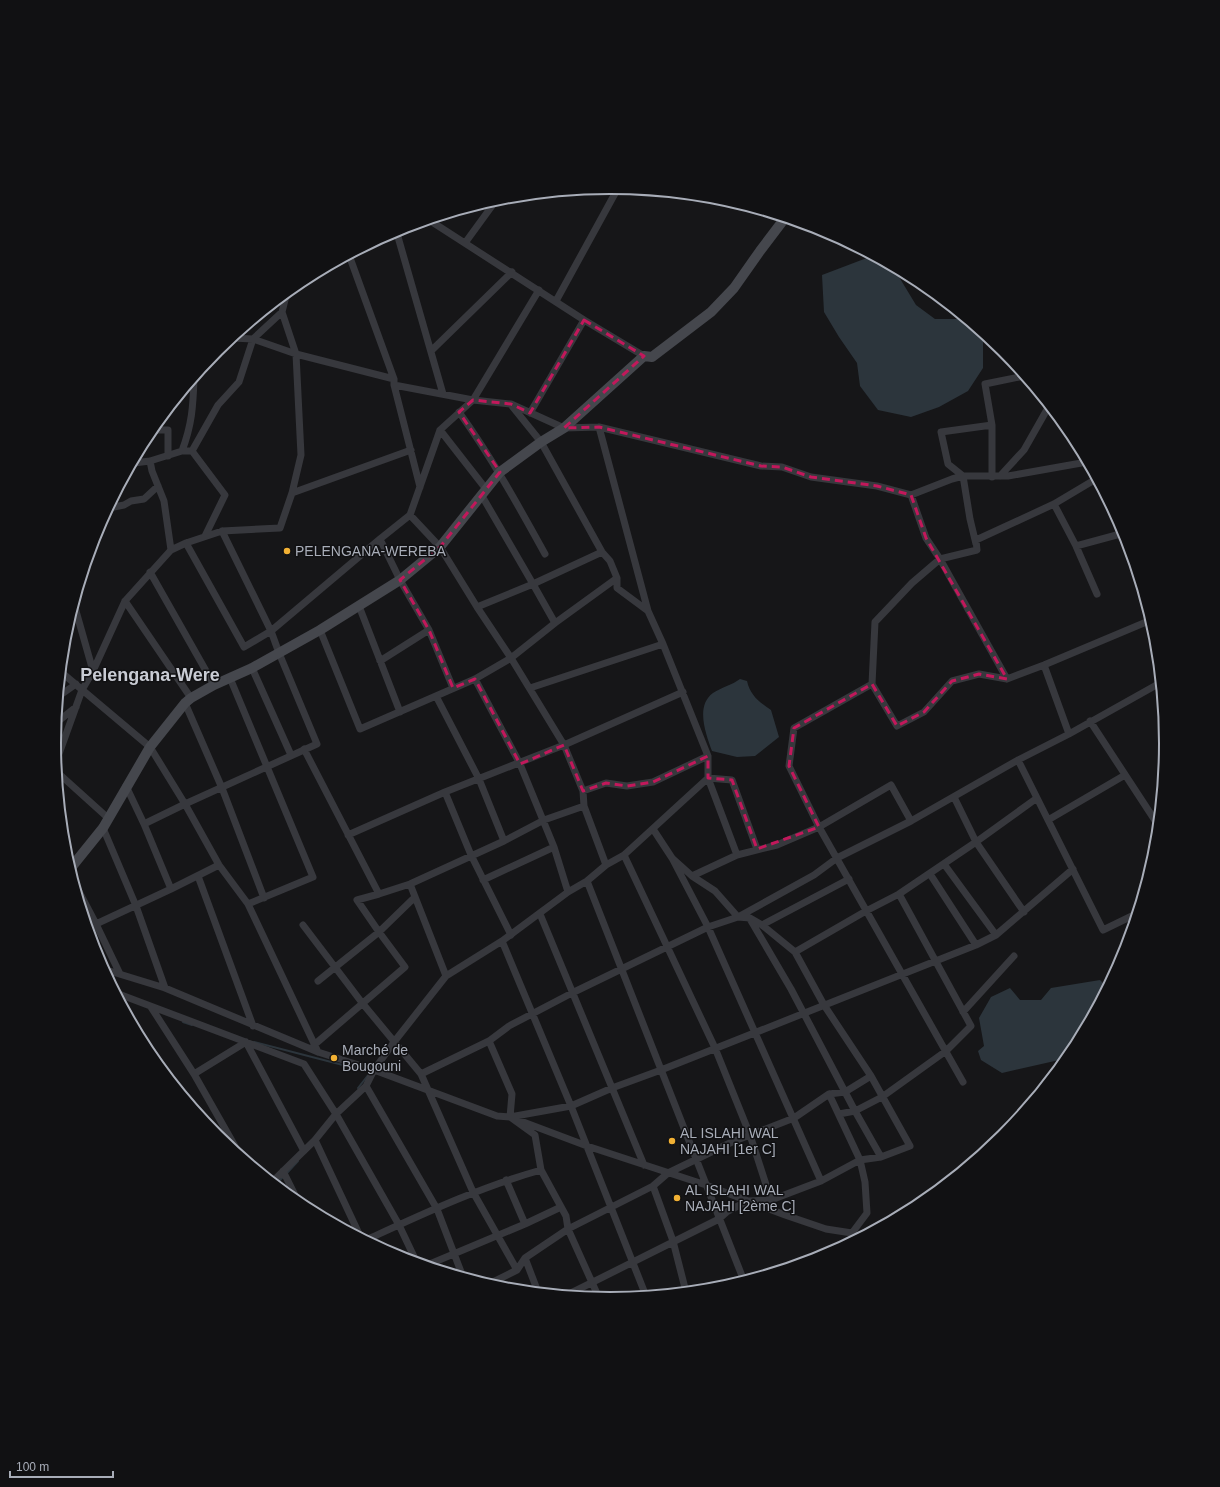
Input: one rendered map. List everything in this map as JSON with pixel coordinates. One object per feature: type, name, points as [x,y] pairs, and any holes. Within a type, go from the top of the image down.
[{"type":"street","points":[[556,301],[615,194]]},
{"type":"street","points":[[465,243],[491,208]]},
{"type":"street","points":[[435,224],[512,272],[584,320],[644,356],[652,357],[711,312],[734,288],[782,223]]},
{"type":"street","points":[[398,237],[442,394]]},
{"type":"street","points":[[351,260],[394,382],[420,487]]},
{"type":"street","points":[[431,351],[512,272]]},
{"type":"street","points":[[186,543],[244,647],[271,631],[380,538],[410,515],[440,430],[473,400],[539,290]]},
{"type":"street","points":[[62,745],[82,690],[93,671],[125,601],[171,550],[222,530],[280,528],[292,493],[301,455],[296,354],[282,312],[285,302]]},
{"type":"street","points":[[139,462],[150,461],[192,450],[218,406],[239,382],[253,339],[282,312]]},
{"type":"street","points":[[530,413],[584,320]]},
{"type":"street","points":[[240,338],[253,339],[296,354],[442,394],[473,400],[511,404],[564,428],[599,426],[761,466],[782,467],[811,477],[877,486],[911,495],[963,476],[992,477],[1081,463]]},
{"type":"street","points":[[75,863],[102,828],[150,747],[188,701],[214,684],[252,668],[320,630],[400,580],[440,547],[500,472],[540,442],[564,428],[644,356]]},
{"type":"street","points":[[992,477],[992,425],[986,384],[1019,377]]},
{"type":"street","points":[[182,452],[189,434],[193,410],[194,386]]},
{"type":"street","points":[[511,404],[540,442],[602,552],[610,561],[617,578],[618,588],[648,610]]},
{"type":"street","points":[[1000,476],[1024,450],[1047,410]]},
{"type":"street","points":[[459,412],[479,439],[500,472],[545,554]]},
{"type":"street","points":[[977,550],[963,476],[948,464],[941,432],[992,425]]},
{"type":"street","points":[[599,426],[648,610],[708,756],[708,778],[737,855]]},
{"type":"street","points":[[160,430],[168,430],[168,456]]},
{"type":"street","points":[[440,430],[484,492],[555,624]]},
{"type":"street","points":[[192,450],[225,495],[205,536]]},
{"type":"street","points":[[292,493],[411,450]]},
{"type":"street","points":[[150,461],[152,471],[164,501],[171,550]]},
{"type":"street","points":[[977,550],[976,540],[1016,520],[1054,504],[1092,482]]},
{"type":"street","points":[[115,507],[144,499],[158,486]]},
{"type":"street","points":[[911,495],[926,538],[940,559],[1007,679]]},
{"type":"street","points":[[1054,504],[1076,546],[1097,594]]},
{"type":"street","points":[[410,515],[440,547],[530,688],[564,745],[583,791],[584,806],[606,865]]},
{"type":"street","points":[[144,824],[317,744],[271,631],[222,530]]},
{"type":"street","points":[[1076,546],[1118,535]]},
{"type":"street","points":[[380,538],[400,580],[429,630],[453,688]]},
{"type":"street","points":[[977,550],[940,559],[912,583],[875,622],[872,684],[897,726],[924,712],[952,681],[979,674],[1007,679],[1145,623]]},
{"type":"street","points":[[477,607],[533,584],[602,552]]},
{"type":"street","points":[[150,572],[214,684]]},
{"type":"street","points":[[320,630],[360,729],[475,679],[511,658],[617,578]]},
{"type":"street","points":[[125,601],[188,701],[264,898]]},
{"type":"street","points":[[358,606],[400,712]]},
{"type":"street","points":[[77,616],[93,671]]},
{"type":"street","points":[[380,660],[429,630]]},
{"type":"street","points":[[530,688],[663,644]]},
{"type":"street","points":[[1044,665],[1069,734]]},
{"type":"street","points":[[252,668],[291,755]]},
{"type":"street","points":[[66,676],[150,747],[185,804],[219,865],[248,904],[316,1049]]},
{"type":"street","points":[[230,678],[313,877],[248,904]]},
{"type":"street","points":[[475,679],[520,764],[544,820],[568,892]]},
{"type":"street","points":[[64,693],[76,684]]},
{"type":"street","points":[[872,684],[794,728],[789,766],[819,827],[838,858],[866,911],[963,1082]]},
{"type":"street","points":[[421,1074],[490,1041],[509,1026],[572,993],[708,927],[738,917],[814,875],[838,858],[911,821],[1018,760],[1069,734],[1155,685]]},
{"type":"street","points":[[348,835],[445,792],[520,764],[682,692]]},
{"type":"street","points":[[436,696],[479,779],[504,841]]},
{"type":"street","points":[[62,719],[77,707]]},
{"type":"street","points":[[1090,721],[1153,818]]},
{"type":"street","points":[[304,749],[379,894]]},
{"type":"street","points":[[583,791],[606,783],[627,786],[653,782],[708,756]]},
{"type":"street","points":[[1018,760],[1103,930],[1131,916]]},
{"type":"street","points":[[1048,820],[1125,775]]},
{"type":"street","points":[[62,776],[108,818]]},
{"type":"street","points":[[275,1179],[315,1140],[336,1114],[366,1086],[374,1070],[394,1042],[446,976],[511,935],[568,892],[587,881],[606,865],[624,855],[708,778],[732,780],[757,849]]},
{"type":"street","points":[[692,876],[737,855],[777,845],[819,827],[891,785],[911,821]]},
{"type":"street","points":[[126,786],[144,824],[171,890]]},
{"type":"street","points":[[445,792],[471,855],[511,935]]},
{"type":"street","points":[[954,797],[976,842],[1024,912]]},
{"type":"street","points":[[795,952],[866,911],[899,894],[976,842],[1037,798]]},
{"type":"street","points":[[316,1049],[363,1004],[405,967],[357,900],[410,884],[504,841],[544,820],[584,806]]},
{"type":"street","points":[[102,828],[136,906],[165,988]]},
{"type":"street","points":[[653,828],[672,858],[708,927],[821,1181]]},
{"type":"street","points":[[483,880],[554,847]]},
{"type":"street","points":[[624,855],[715,1048],[750,1135],[771,1200]]},
{"type":"street","points":[[575,1291],[634,1263],[673,1241],[719,1219],[728,1211],[748,1201],[771,1200],[821,1181],[860,1160],[881,1157],[910,1146],[870,1076],[824,1005],[795,952],[762,925],[750,918],[738,917],[715,891],[692,876],[672,858]]},
{"type":"street","points":[[944,864],[996,935]]},
{"type":"street","points":[[96,924],[171,890],[219,865]]},
{"type":"street","points":[[111,971],[165,988],[254,1026],[497,1116],[510,1117],[571,1106],[612,1088],[804,1014],[976,945],[996,935],[1073,869]]},
{"type":"street","points":[[930,874],[976,945]]},
{"type":"street","points":[[198,876],[254,1026]]},
{"type":"street","points":[[762,925],[849,879]]},
{"type":"street","points":[[587,881],[742,1276]]},
{"type":"street","points":[[410,884],[446,976]]},
{"type":"street","points":[[839,1114],[855,1111],[882,1097],[946,1051],[971,1026],[899,894]]},
{"type":"street","points":[[318,981],[379,932],[415,897]]},
{"type":"street","points":[[86,905],[120,974]]},
{"type":"street","points":[[540,914],[644,1165]]},
{"type":"street","points":[[750,918],[804,1014],[881,1157]]},
{"type":"street","points":[[303,925],[334,968],[421,1074],[473,1192],[517,1270]]},
{"type":"street","points":[[502,941],[571,1106],[644,1291]]},
{"type":"street","points":[[963,1012],[1014,956]]},
{"type":"street","points":[[123,996],[304,1064],[336,1114],[399,1225],[413,1255]]},
{"type":"street","points":[[151,1006],[194,1074],[227,1137]]},
{"type":"street","points":[[490,1041],[512,1094],[510,1117]]},
{"type":"street","points":[[194,1074],[246,1042]]},
{"type":"street","points":[[246,1042],[304,1151]]},
{"type":"street","points":[[496,1280],[517,1270],[524,1258],[568,1229],[653,1186],[668,1173],[732,1142],[794,1118],[829,1094],[845,1092],[870,1076]]},
{"type":"street","points":[[366,1086],[437,1209],[461,1272]]},
{"type":"street","points":[[829,1094],[860,1160],[865,1182],[867,1213],[852,1233]]},
{"type":"street","points":[[510,1117],[587,1146],[706,1186],[785,1215],[826,1229],[852,1233],[855,1235]]},
{"type":"street","points":[[510,1117],[535,1135],[541,1170],[566,1216],[568,1229],[596,1292]]},
{"type":"street","points":[[315,1140],[358,1231]]},
{"type":"street","points":[[371,1238],[473,1192],[506,1180],[541,1170]]},
{"type":"street","points":[[283,1171],[293,1191]]},
{"type":"street","points":[[506,1180],[525,1224]]},
{"type":"street","points":[[653,1186],[673,1241],[685,1288]]},
{"type":"street","points":[[433,1263],[498,1236],[561,1207]]},
{"type":"street","points":[[524,1258],[536,1288]]},
{"type":"highlighted area","points":[[584,320],[644,356],[564,428],[599,427],[761,466],[782,467],[811,477],[877,486],[911,495],[926,538],[1007,679],[979,674],[952,681],[924,712],[897,726],[872,684],[794,728],[789,766],[819,827],[757,849],[732,780],[708,778],[708,756],[653,782],[627,786],[606,783],[583,791],[564,745],[520,764],[475,679],[453,688],[429,630],[400,580],[440,547],[500,472],[459,412],[473,400],[511,404],[530,413]]},
{"type":"shaded area","points":[[866,258],[899,277],[916,305],[935,319],[957,319],[983,341],[983,368],[968,391],[939,407],[911,417],[878,410],[860,386],[857,363],[824,312],[822,275]]},
{"type":"shaded area","points":[[740,679],[747,681],[750,690],[756,698],[771,710],[779,737],[755,756],[737,757],[712,751],[705,729],[703,713],[704,705],[708,699],[716,691]]},
{"type":"shaded area","points":[[1100,980],[1103,983],[1085,1018],[1058,1060],[1002,1073],[981,1060],[978,1051],[984,1046],[979,1018],[991,997],[1010,988],[1020,1000],[1041,1000],[1051,988]]},
{"type":"waterway","points":[[183,1022],[192,1025]]},
{"type":"waterway","points":[[254,1042],[366,1071]]},
{"type":"waterway","points":[[358,1088],[369,1074]]},
{"type":"waterway","points":[[286,1174],[298,1161]]},
{"type":"waterway","points":[[279,1181],[283,1177]]},
{"type":"place","name":"PELENGANA-WEREBA","points":[[287,551]]},
{"type":"place","name":"Marché de Bougouni","points":[[334,1058]]},
{"type":"place","name":"AL ISLAHI WAL NAJAHI [1er C]","points":[[672,1141]]},
{"type":"place","name":"AL ISLAHI WAL NAJAHI [2ème C]","points":[[677,1198]]},
{"type":"district","name":"Pelengana-Were","points":[[150,675]]}]
